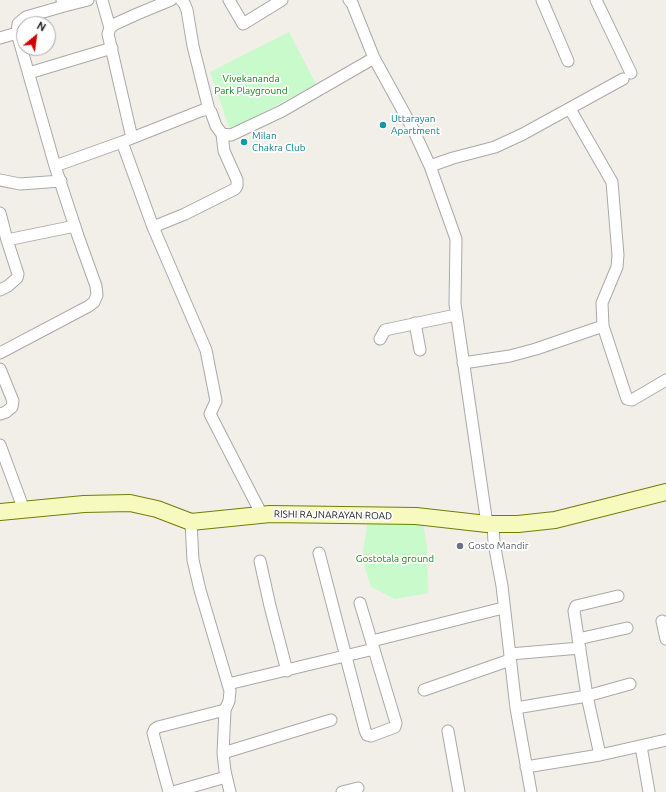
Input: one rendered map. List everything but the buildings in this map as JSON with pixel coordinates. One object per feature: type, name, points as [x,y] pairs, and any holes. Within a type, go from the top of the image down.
[{"type":"main road","name":"RISHI RAJNARAYAN ROAD","points":[[0,512],[84,504],[130,504],[157,509],[190,522],[262,515],[416,516],[490,524],[555,520],[666,492]]},
{"type":"street","points":[[29,16],[63,3],[88,0]]},
{"type":"street","points":[[102,0],[110,28]]},
{"type":"street","points":[[171,0],[114,24],[110,28],[108,34],[112,48],[127,140],[154,227],[206,350],[216,401],[210,414],[262,515]]},
{"type":"street","points":[[154,227],[185,214],[235,189],[237,186],[237,180],[224,151],[222,134],[216,126],[209,110],[193,46],[187,10],[181,0]]},
{"type":"street","points":[[229,0],[243,24],[282,0]]},
{"type":"street","points":[[349,0],[352,3],[374,58],[410,124],[430,166],[456,239],[456,315],[490,524],[502,586],[503,608],[516,708],[531,792]]},
{"type":"street","points":[[542,0],[568,61]]},
{"type":"street","points":[[430,166],[495,147],[524,134],[627,76],[600,1]]},
{"type":"street","points":[[0,38],[16,33]]},
{"type":"street","points":[[29,72],[112,48]]},
{"type":"street","points":[[0,353],[89,306],[94,302],[97,295],[96,286],[55,166],[24,56]]},
{"type":"street","points":[[222,134],[231,135],[282,111],[374,58]]},
{"type":"street","points":[[570,109],[612,182],[618,256],[617,267],[602,303],[603,326],[627,398],[632,400],[666,380]]},
{"type":"street","points":[[55,166],[203,110],[209,110]]},
{"type":"street","points":[[0,180],[20,184],[61,181]]},
{"type":"street","points":[[0,213],[2,228],[18,274],[17,278],[8,286],[0,290]]},
{"type":"street","points":[[7,240],[75,226]]},
{"type":"street","points":[[380,339],[385,330],[456,315]]},
{"type":"street","points":[[416,323],[420,350]]},
{"type":"street","points":[[463,363],[510,356],[536,349],[603,326]]},
{"type":"street","points":[[0,369],[13,401],[12,407],[6,412],[0,414]]},
{"type":"street","points":[[0,445],[24,510]]},
{"type":"street","points":[[190,522],[193,560],[200,590],[228,684],[230,696],[225,710],[223,753],[226,777],[230,792]]},
{"type":"street","points":[[319,553],[365,730],[367,735],[371,736],[395,728],[396,725],[360,603]]},
{"type":"street","points":[[260,561],[287,671]]},
{"type":"street","points":[[600,755],[587,696],[574,608],[576,606],[618,596]]},
{"type":"street","points":[[228,684],[345,656],[373,645],[503,608]]},
{"type":"street","points":[[662,621],[666,638]]},
{"type":"street","points":[[424,690],[510,657],[579,643],[627,628]]},
{"type":"street","points":[[516,708],[587,696],[630,684]]},
{"type":"street","points":[[169,792],[153,733],[155,729],[225,710]]},
{"type":"street","points":[[223,753],[331,720]]},
{"type":"street","points":[[448,731],[459,792]]},
{"type":"street","points":[[526,767],[600,755],[666,740]]},
{"type":"street","points":[[641,746],[649,792]]},
{"type":"street","points":[[173,792],[226,777]]},
{"type":"street","points":[[342,792],[358,788]]},
{"type":"green space","name":"Vivekananda Park Playground","points":[[289,32],[316,84],[230,130],[210,72]]},
{"type":"green space","name":"Gostotala ground","points":[[368,520],[423,522],[427,548],[428,593],[395,599],[371,587],[362,558]]},
{"type":"place","name":"Uttarayan Apartment","points":[[383,125]]},
{"type":"place","name":"Milan Chakra Club","points":[[244,142]]},
{"type":"place","name":"Gosto Mandir","points":[[460,546]]}]
